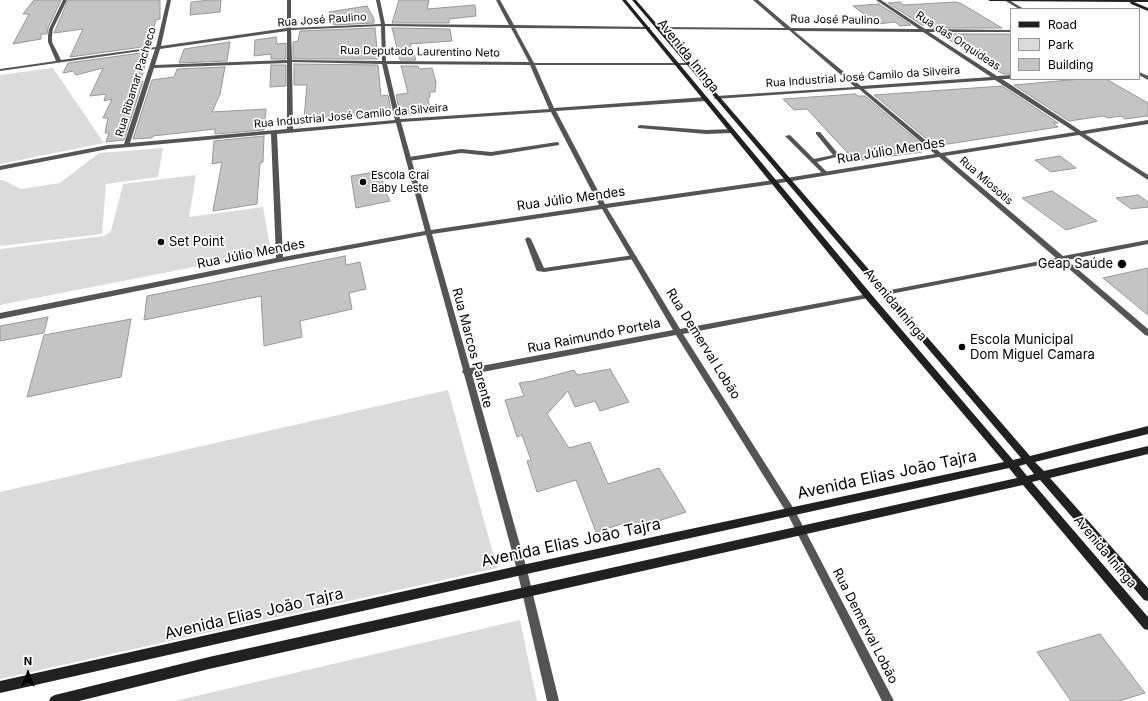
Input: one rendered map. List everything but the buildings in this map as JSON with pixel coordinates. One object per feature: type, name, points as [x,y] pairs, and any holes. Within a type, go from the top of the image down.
[{"type":"main road","name":"Avenida Ininga","points":[[624,0],[868,296],[1148,625]]},
{"type":"main road","name":"Avenida Ininga","points":[[634,0],[1028,460],[1148,596]]},
{"type":"main road","points":[[990,0],[1148,1]]},
{"type":"main road","points":[[1128,1],[1148,10]]},
{"type":"main road","points":[[1140,1],[1148,4]]},
{"type":"main road","name":"Avenida Elias João Tajra","points":[[0,687],[522,570],[1012,464],[1148,430]]},
{"type":"main road","points":[[54,701],[209,663],[1026,480],[1148,450]]},
{"type":"street","points":[[59,62],[50,42],[50,36],[51,29],[65,0]]},
{"type":"street","name":"Rua Ribamar Pacheco","points":[[126,146],[158,49],[169,0]]},
{"type":"street","points":[[289,0],[290,130]]},
{"type":"street","name":"Rua Marcos Parente","points":[[378,0],[383,25],[384,61],[398,121],[466,372],[522,570],[553,701]]},
{"type":"street","name":"Rua Demerval Lobão","points":[[498,0],[532,64],[552,109],[604,206],[678,332],[791,512],[888,701]]},
{"type":"street","name":"Rua Miosotis","points":[[755,0],[941,156],[1148,333]]},
{"type":"street","name":"Rua das Orquídeas","points":[[878,0],[1148,178]]},
{"type":"street","points":[[1006,0],[1020,8]]},
{"type":"street","name":"Rua José Paulino","points":[[0,70],[290,30],[383,25],[648,28]]},
{"type":"street","name":"Rua José Paulino","points":[[658,28],[1010,31]]},
{"type":"street","name":"Rua Deputado Laurentino Neto","points":[[152,67],[290,61],[688,64]]},
{"type":"street","name":"Rua Industrial José Camilo da Silveira","points":[[717,98],[1010,77]]},
{"type":"street","name":"Rua Industrial José Camilo da Silveira","points":[[0,168],[101,148],[398,121],[706,99]]},
{"type":"street","name":"Rua Júlio Mendes","points":[[0,316],[429,232],[774,182],[1148,122]]},
{"type":"street","points":[[640,127],[706,132],[732,132]]},
{"type":"street","points":[[274,132],[280,260]]},
{"type":"street","points":[[813,161],[837,156],[818,133]]},
{"type":"street","points":[[788,136],[826,174]]},
{"type":"street","points":[[408,159],[461,151],[491,154],[557,144]]},
{"type":"street","points":[[528,239],[540,269],[544,270],[634,257]]},
{"type":"street","points":[[885,293],[1148,242]]},
{"type":"street","name":"Rua Raimundo Portela","points":[[466,372],[868,296]]},
{"type":"green space","points":[[53,68],[104,143],[0,164],[0,75]]},
{"type":"green space","points":[[163,148],[158,177],[106,184],[102,234],[0,246],[0,180],[21,189],[60,183],[99,153]]},
{"type":"green space","name":"Set Point","points":[[196,175],[189,217],[263,207],[271,252],[0,305],[0,249],[104,236],[111,231],[123,184]]},
{"type":"green space","points":[[448,390],[497,568],[0,679],[0,492]]},
{"type":"green space","points":[[520,620],[537,701],[175,701]]},
{"type":"place","name":"Escola Crai Baby Leste","points":[[363,182]]},
{"type":"place","name":"Set Point","points":[[161,242]]},
{"type":"place","name":"Geap Saúde","points":[[1122,264]]},
{"type":"place","name":"Escola Municipal Dom Miguel Camara","points":[[962,347]]}]
